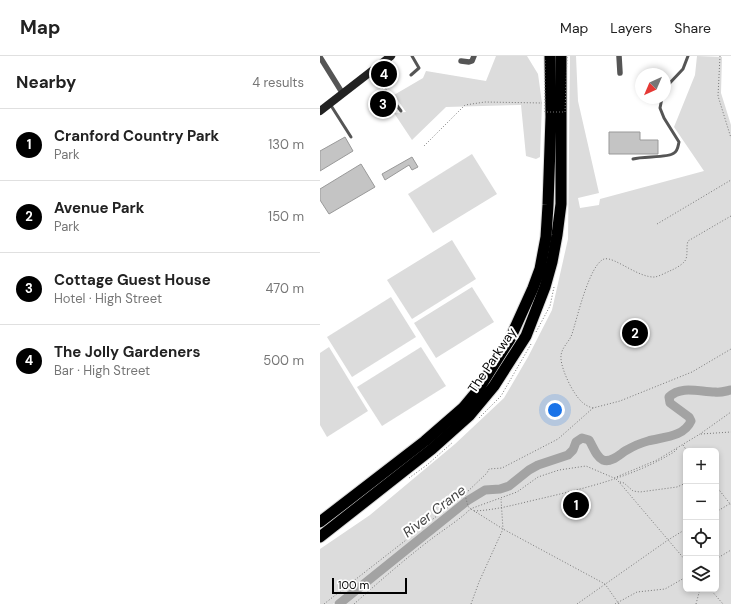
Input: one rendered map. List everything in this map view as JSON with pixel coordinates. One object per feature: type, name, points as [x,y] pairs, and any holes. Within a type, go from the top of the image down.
[{"type":"highway","name":"The Parkway","points":[[320,522],[425,441],[463,408],[478,390],[510,340],[540,269],[546,237],[551,139],[551,57]]},
{"type":"highway","name":"The Parkway","points":[[320,537],[432,449],[469,416],[494,386],[526,336],[545,287],[552,262],[557,235],[561,197],[551,57]]},
{"type":"street","points":[[320,111],[391,56]]},
{"type":"street","points":[[460,61],[472,61],[474,56]]},
{"type":"street","points":[[619,56],[620,73]]},
{"type":"street","points":[[320,57],[343,94]]},
{"type":"lane","points":[[411,75],[419,68],[412,56]]},
{"type":"lane","points":[[671,82],[683,69],[688,56]]},
{"type":"lane","points":[[371,71],[401,111]]},
{"type":"lane","points":[[330,104],[351,137]]},
{"type":"lane","points":[[633,159],[640,157],[670,156],[678,149],[679,142],[664,118],[660,108],[661,104]]},
{"type":"path","points":[[551,57],[545,112],[565,112],[567,56]]},
{"type":"path","points":[[567,56],[568,109]]},
{"type":"path","points":[[720,56],[718,96],[731,138]]},
{"type":"path","points":[[424,146],[465,105],[485,102],[545,103]]},
{"type":"path","points":[[657,224],[731,180]]},
{"type":"path","points":[[593,408],[586,406],[578,397],[563,368],[561,358],[562,350],[572,336],[589,281],[598,263],[604,259],[610,259],[644,276],[656,277],[677,267],[686,259],[686,247],[688,241],[731,216]]},
{"type":"path","points":[[536,334],[550,306],[554,284]]},
{"type":"path","points":[[477,420],[501,396],[532,340]]},
{"type":"path","points":[[324,604],[465,494],[487,473],[489,469],[502,468],[558,439],[593,408],[620,401],[692,372],[731,349]]},
{"type":"path","points":[[474,511],[501,508],[598,485],[658,460],[700,434],[731,412]]},
{"type":"path","points":[[700,434],[731,432]]},
{"type":"path","points":[[409,478],[427,465],[455,439]]},
{"type":"path","points":[[354,604],[404,560],[470,509],[517,492],[538,477],[559,470],[586,466],[614,478],[619,482],[683,557]]},
{"type":"path","points":[[619,482],[624,483],[633,491],[640,492],[677,487],[684,484]]},
{"type":"path","points":[[719,490],[731,504],[719,510]]},
{"type":"path","points":[[465,494],[470,509],[503,529],[605,584],[618,603]]},
{"type":"path","points":[[471,604],[479,582],[503,529],[501,499]]},
{"type":"path","points":[[577,604],[683,531]]},
{"type":"path","points":[[719,557],[731,550]]},
{"type":"path","points":[[615,604],[637,592],[665,589],[683,578]]},
{"type":"path","points":[[696,604],[699,592]]},
{"type":"path","points":[[713,592],[723,604]]},
{"type":"shaded area","points":[[496,56],[527,56],[538,74],[542,103],[540,157],[536,159],[526,156],[521,105],[446,107],[412,140],[394,113],[406,112],[394,95],[423,78],[426,71],[486,81]]},
{"type":"shaded area","points":[[570,56],[576,56],[578,101],[599,193],[578,198],[580,208],[599,205],[600,199],[704,171],[674,127],[695,75],[697,56],[722,57],[721,93],[731,125],[731,604],[341,604],[336,602],[333,604],[320,604],[320,549],[370,515],[455,444],[504,398],[528,357],[552,310],[568,239]]},
{"type":"shaded area","points":[[472,154],[497,194],[433,233],[408,194]]},
{"type":"shaded area","points":[[452,240],[476,279],[412,319],[387,280]]},
{"type":"shaded area","points":[[472,287],[494,322],[436,358],[414,323]]},
{"type":"shaded area","points":[[391,297],[416,337],[352,377],[327,337]]},
{"type":"shaded area","points":[[329,347],[368,411],[327,437],[320,425],[320,353]]},
{"type":"shaded area","points":[[421,347],[446,386],[382,426],[357,387]]},
{"type":"building","points":[[609,132],[640,132],[640,140],[658,140],[658,154],[609,154]]},
{"type":"building","points":[[345,137],[353,151],[320,171],[320,151]]},
{"type":"building","points":[[412,157],[418,167],[412,170],[409,165],[385,180],[382,174]]},
{"type":"building","points":[[361,164],[375,187],[329,214],[320,200],[320,189]]},
{"type":"waterway","name":"River Crane","points":[[339,604],[467,501],[485,490],[500,489],[509,486],[529,470],[538,465],[568,455],[573,450],[576,442],[582,438],[589,440],[598,456],[606,461],[615,458],[625,451],[642,443],[672,436],[683,430],[691,421],[689,417],[670,403],[669,397],[674,393],[685,390],[719,392],[731,390]]},
{"type":"place","name":"The Jolly Gardeners","points":[[384,74]]},
{"type":"place","name":"Cottage Guest House","points":[[383,104]]},
{"type":"place","name":"Avenue Park","points":[[635,333]]},
{"type":"place","name":"Cranford Country Park","points":[[576,505]]}]
